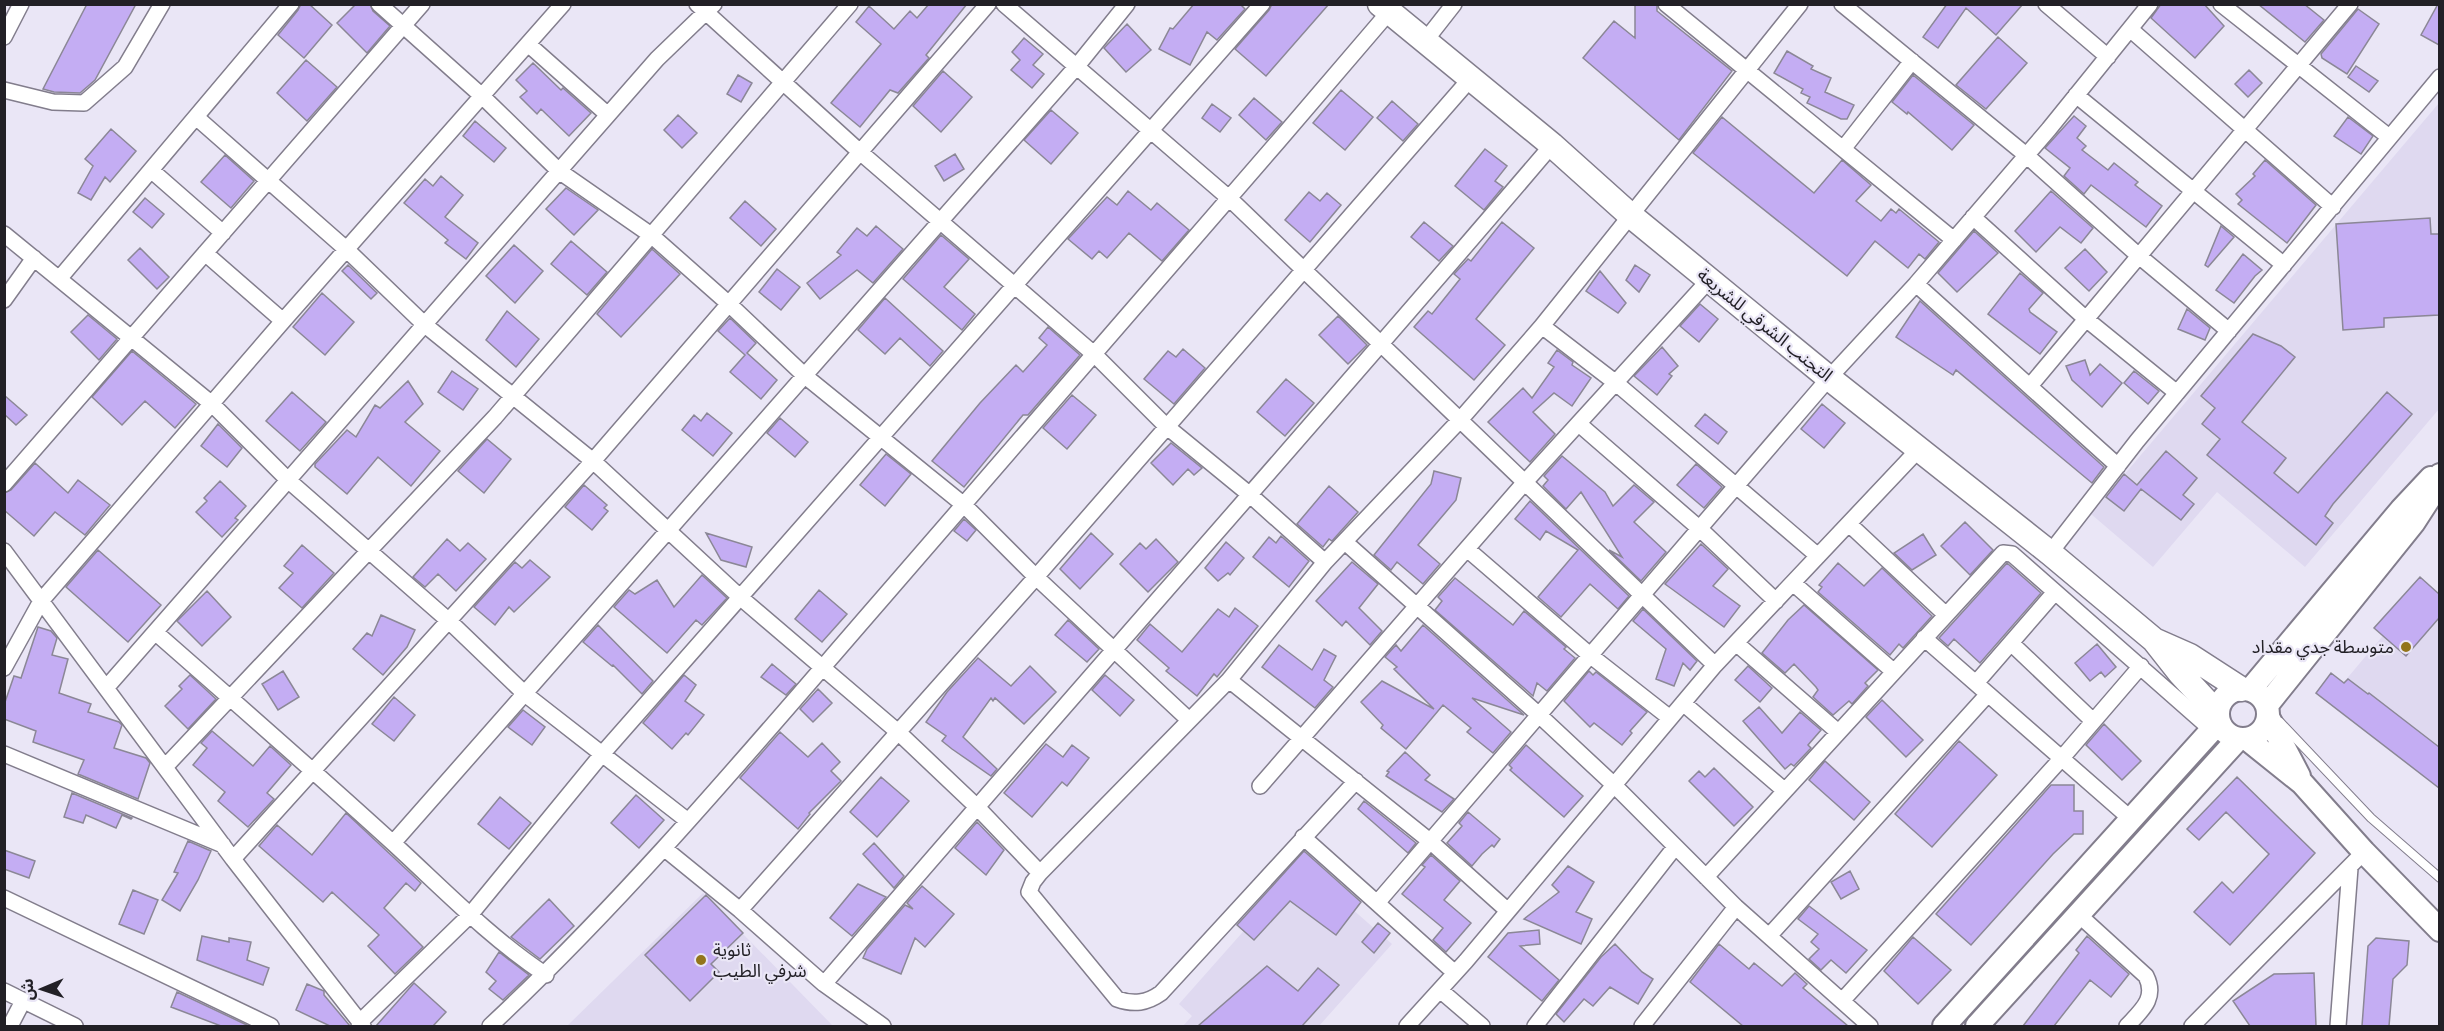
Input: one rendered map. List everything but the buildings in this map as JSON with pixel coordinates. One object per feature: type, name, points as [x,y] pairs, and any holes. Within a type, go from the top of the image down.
[{"type":"main road","name":"التجنب الشرقي للشريعة","points":[[1385,8],[1552,145],[1630,215],[1709,280],[2050,553],[2154,640],[2216,722]]},
{"type":"main road","points":[[2245,689],[2435,483]]},
{"type":"main road","points":[[1986,1023],[2079,915],[2242,739],[2260,733],[2268,710],[2414,522],[2435,483]]},
{"type":"main road","name":"التجنب الشرقي للشريعة","points":[[2154,640],[2200,661],[2245,689]]},
{"type":"main road","points":[[1944,1026],[2132,819],[2216,722],[2224,697],[2233,691],[2245,689],[2258,693],[2302,783],[2357,860],[2439,930]]},
{"type":"main road","points":[[2216,722],[2223,730],[2242,739],[2302,783]]},
{"type":"street","points":[[4,37],[21,4]]},
{"type":"street","points":[[4,90],[53,102],[84,103],[125,67],[162,4]]},
{"type":"street","points":[[59,279],[291,4]]},
{"type":"street","points":[[379,4],[482,96],[559,171],[651,235],[805,376],[964,505],[1113,651],[1189,720]]},
{"type":"street","points":[[4,483],[422,4]]},
{"type":"street","points":[[4,668],[42,601],[283,321],[562,4]]},
{"type":"street","points":[[165,767],[512,398],[850,4]]},
{"type":"street","points":[[233,859],[593,461],[988,4]]},
{"type":"street","points":[[1004,4],[1153,130],[1230,199],[1715,665]]},
{"type":"street","points":[[393,843],[1077,66],[1127,4]]},
{"type":"street","points":[[4,551],[233,859],[361,1025],[470,915],[603,753],[1262,4]]},
{"type":"street","points":[[1425,41],[1454,4]]},
{"type":"street","points":[[1666,4],[1954,240]]},
{"type":"street","points":[[1356,781],[1161,993],[1151,1000],[1138,1003],[1117,999],[1030,894],[1030,887],[1040,873],[1229,680],[1325,562],[1460,420],[1542,326],[1800,4]]},
{"type":"street","points":[[1842,4],[2026,155],[2139,256],[2229,331]]},
{"type":"street","points":[[2046,4],[2108,57]]},
{"type":"street","points":[[1377,903],[1829,378],[1954,240],[2150,4]]},
{"type":"street","points":[[2221,4],[2298,67],[2390,137]]},
{"type":"street","points":[[2030,386],[2350,4]]},
{"type":"street","points":[[106,688],[657,59],[706,7],[860,152],[1016,285],[1095,355],[1166,426],[1249,494],[1325,562]]},
{"type":"street","points":[[490,1026],[546,975],[665,849],[1230,199],[1385,8]]},
{"type":"street","points":[[2130,29],[2333,207]]},
{"type":"street","points":[[528,44],[608,115]]},
{"type":"street","points":[[1843,149],[1912,62]]},
{"type":"street","points":[[2050,553],[2177,393],[2439,77]]},
{"type":"street","points":[[740,910],[1036,577],[1471,78]]},
{"type":"street","points":[[2076,95],[2284,265]]},
{"type":"street","points":[[196,117],[270,179],[425,325],[512,398],[593,461],[741,598],[821,669],[898,732],[976,806],[1040,873]]},
{"type":"street","points":[[824,984],[976,806],[1249,494],[1383,345],[1552,145]]},
{"type":"street","points":[[151,170],[223,233]]},
{"type":"street","points":[[1973,217],[2086,319],[2177,393]]},
{"type":"street","points":[[4,234],[212,404],[289,481],[449,621],[525,694],[688,821]]},
{"type":"street","points":[[205,253],[283,321]]},
{"type":"street","points":[[4,300],[34,258]]},
{"type":"street","points":[[1260,786],[1525,482],[1709,280]]},
{"type":"street","points":[[1916,284],[2118,466]]},
{"type":"street","points":[[1542,326],[1616,383],[1818,556]]},
{"type":"street","points":[[1579,424],[1700,529],[1776,601]]},
{"type":"street","points":[[1407,1026],[1508,911],[1715,665],[1919,449]]},
{"type":"street","points":[[1849,524],[1945,614]]},
{"type":"street","points":[[1345,542],[1539,715],[1614,785],[1736,907],[1870,1026]]},
{"type":"street","points":[[1467,549],[1591,656],[1670,718]]},
{"type":"street","points":[[1706,877],[2003,553],[2012,554],[2141,666],[2216,722]]},
{"type":"street","points":[[1793,583],[1893,671]]},
{"type":"street","points":[[1976,683],[2055,592]]},
{"type":"street","points":[[155,632],[393,843],[470,915],[519,956],[546,975]]},
{"type":"street","points":[[1924,638],[2132,819]]},
{"type":"street","points":[[1736,643],[1838,732]]},
{"type":"street","points":[[2011,643],[2093,721]]},
{"type":"street","points":[[1842,1001],[2061,759],[2141,666]]},
{"type":"street","points":[[1229,680],[1431,842],[1508,911]]},
{"type":"street","points":[[1769,936],[1988,694]]},
{"type":"street","points":[[1683,703],[1784,790]]},
{"type":"street","points":[[4,754],[223,845]]},
{"type":"street","points":[[1303,837],[1455,973]]},
{"type":"street","points":[[1535,1026],[1675,847]]},
{"type":"street","points":[[665,849],[740,910],[824,984],[883,1026]]},
{"type":"street","points":[[2192,1026],[2357,860]]},
{"type":"street","points":[[2338,1026],[2357,860]]},
{"type":"street","points":[[4,898],[271,1026]]},
{"type":"street","points":[[1642,1026],[1736,907]]},
{"type":"street","points":[[2079,915],[2146,976],[2151,986],[2149,1000],[2127,1026]]},
{"type":"street","points":[[1440,990],[1482,1026]]},
{"type":"street","points":[[4,991],[75,1026]]},
{"type":"street","points":[[10,1026],[23,1001]]},
{"type":"lane","points":[[2268,710],[2371,818],[2439,878]]},
{"type":"shaded area","points":[[2439,103],[2439,409],[2305,567],[2217,492],[2153,567],[2091,514]]},
{"type":"shaded area","name":"متوسطة جدي مقداد","points":[[2424,587],[2439,600],[2439,786],[2333,695]]},
{"type":"shaded area","points":[[1302,865],[1392,944],[1319,1026],[1183,1026],[1192,1016],[1179,1004]]},
{"type":"shaded area","name":"ثانوية شرفي الطيب","points":[[703,893],[833,1026],[567,1026]]},
{"type":"place","name":"متوسطة جدي مقداد","points":[[2406,647]]},
{"type":"place","name":"ثانوية شرفي الطيب","points":[[701,960]]}]
